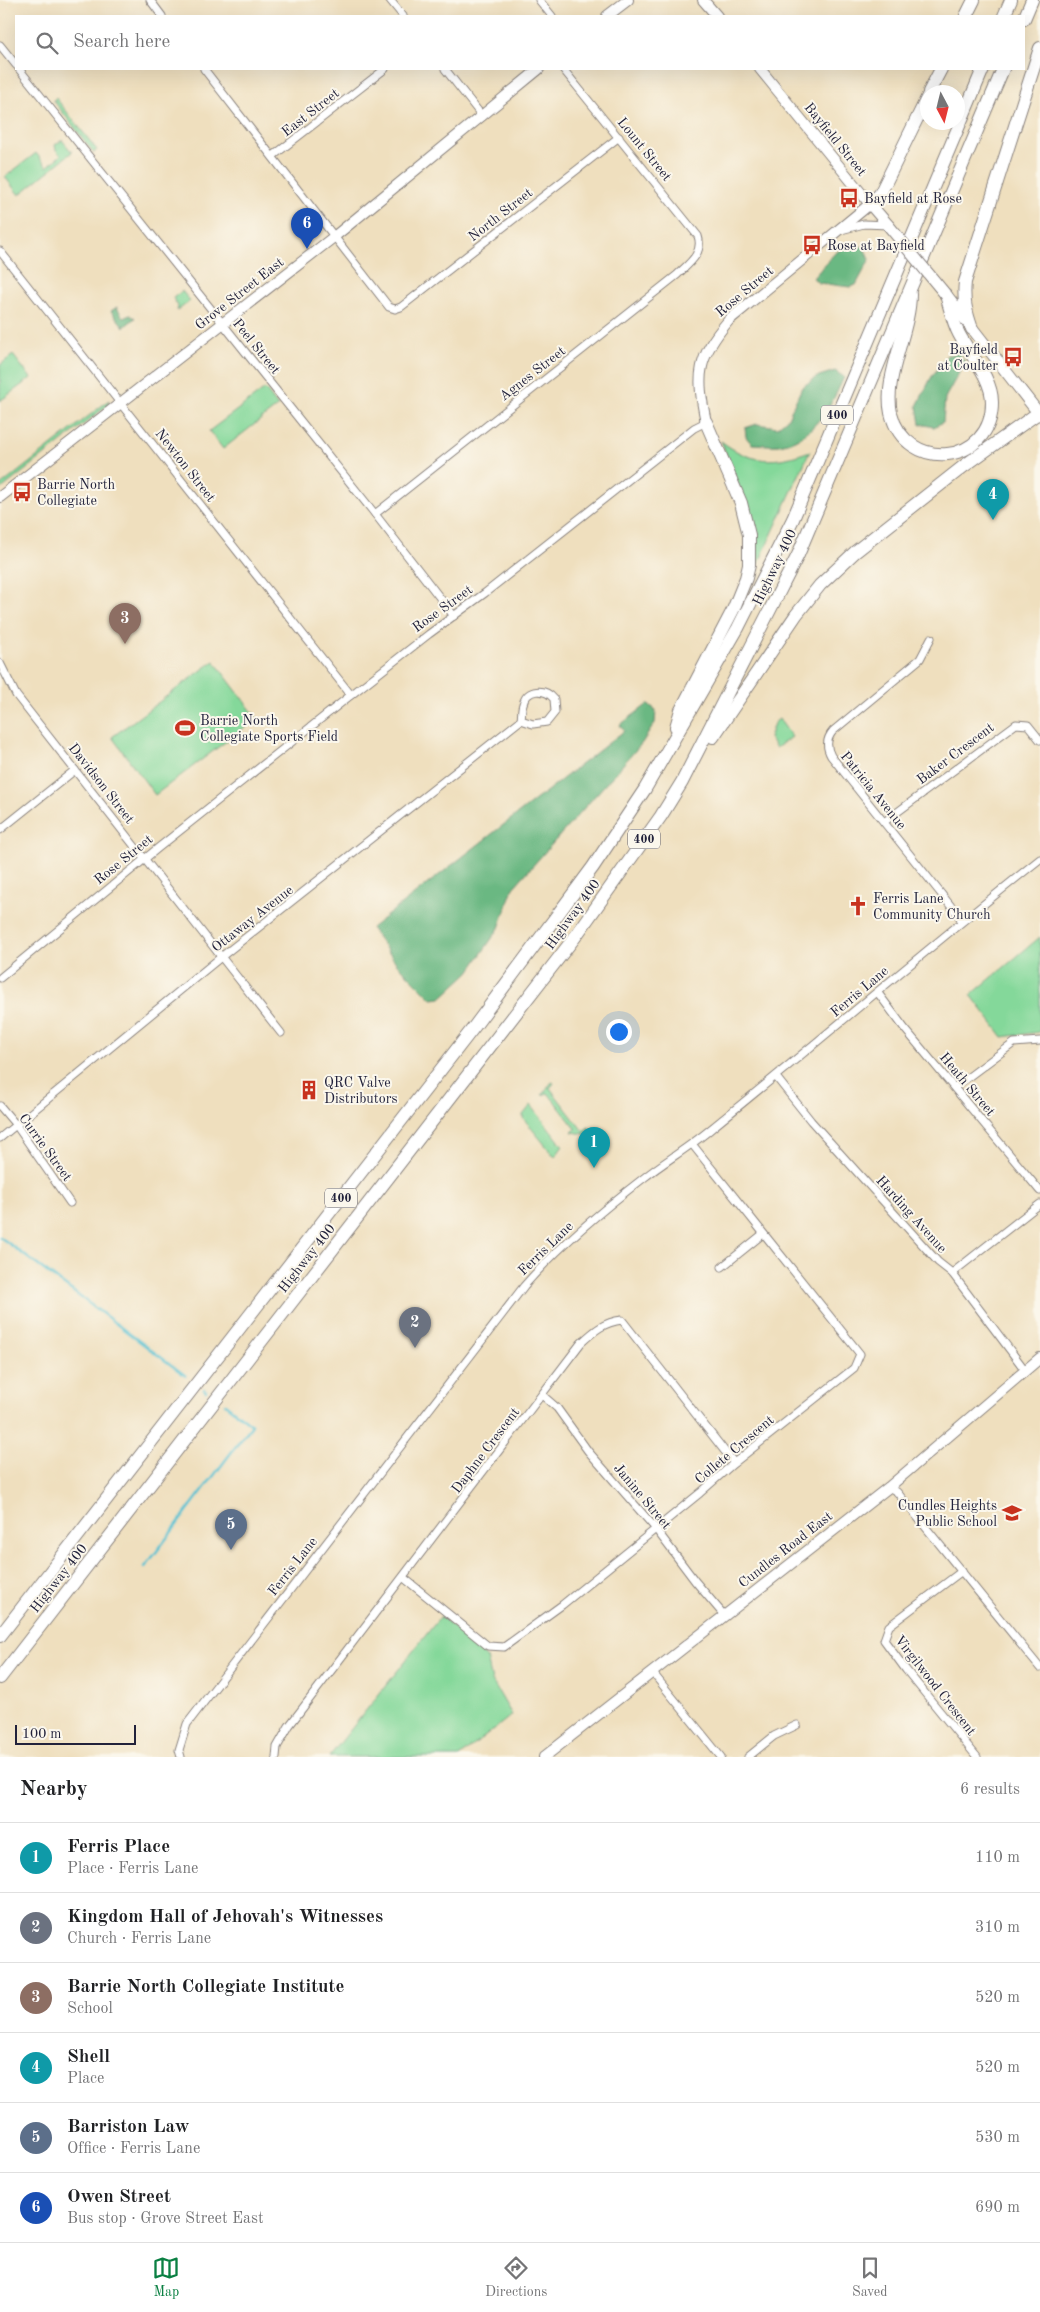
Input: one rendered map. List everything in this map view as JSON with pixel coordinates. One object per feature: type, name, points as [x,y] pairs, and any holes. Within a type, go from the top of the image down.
[{"type":"highway","points":[[966,15],[974,0]]},
{"type":"highway","points":[[1004,15],[1011,0]]},
{"type":"highway","points":[[1025,17],[1032,0]]},
{"type":"highway","points":[[972,329],[965,310],[963,296],[965,282],[1040,48]]},
{"type":"highway","points":[[933,85],[940,70]]},
{"type":"highway","name":"Highway 400","points":[[0,1636],[474,1027],[593,867],[669,751],[738,628],[792,519],[983,70]]},
{"type":"highway","name":"Highway 400","points":[[0,1678],[575,937],[682,782],[798,555],[1003,70]]},
{"type":"highway","points":[[870,204],[880,194],[920,111]]},
{"type":"highway","points":[[910,286],[910,312],[889,398],[891,412],[896,427],[913,446],[931,454],[946,456],[961,451],[974,443],[985,430],[991,416],[992,401],[982,372],[958,332],[946,295]]},
{"type":"highway","points":[[682,782],[796,614],[820,585],[855,552],[964,466],[1039,413]]},
{"type":"highway","points":[[669,751],[681,710],[733,610],[750,564],[749,535],[741,503],[706,422]]},
{"type":"main road","name":"Bayfield Street","points":[[870,204],[946,295],[1039,413]]},
{"type":"street","points":[[150,0],[161,15]]},
{"type":"street","points":[[390,0],[402,15]]},
{"type":"street","points":[[539,0],[551,15]]},
{"type":"street","points":[[608,15],[628,0]]},
{"type":"street","points":[[703,0],[716,15]]},
{"type":"street","points":[[0,45],[15,64]]},
{"type":"street","name":"Peel Street","points":[[20,70],[375,514],[454,616]]},
{"type":"street","points":[[205,70],[335,236]]},
{"type":"street","name":"East Street","points":[[273,156],[384,70]]},
{"type":"street","points":[[446,70],[482,116]]},
{"type":"street","name":"Grove Street East","points":[[0,497],[335,236],[538,70]]},
{"type":"street","name":"Lount Street","points":[[564,70],[698,236],[700,249]]},
{"type":"street","name":"Bayfield Street","points":[[761,70],[870,204]]},
{"type":"street","name":"North Street","points":[[335,236],[389,306],[395,309],[401,307],[619,137]]},
{"type":"street","name":"Rose Street","points":[[0,978],[145,859],[351,695],[694,428],[706,422],[699,389],[700,372],[708,346],[729,320],[870,204]]},
{"type":"street","name":"Rose Street","points":[[838,231],[864,224],[888,225]]},
{"type":"street","name":"Agnes Street","points":[[375,514],[677,275],[697,255],[700,249]]},
{"type":"street","name":"Newton Street","points":[[0,251],[351,695]]},
{"type":"street","name":"Patricia Avenue","points":[[931,638],[920,659],[833,731],[828,739],[827,746],[831,756],[962,920]]},
{"type":"street","name":"Davidson Street","points":[[0,663],[16,695],[281,1033]]},
{"type":"street","points":[[545,691],[554,699],[555,712],[547,722],[533,724],[521,720],[522,704],[530,693],[545,691]]},
{"type":"street","name":"Ottaway Avenue","points":[[0,1138],[221,957],[521,720]]},
{"type":"street","name":"Baker Crescent","points":[[884,822],[1016,724],[1023,723],[1028,725],[1040,740]]},
{"type":"street","points":[[0,830],[74,770]]},
{"type":"street","name":"Ferris Lane","points":[[181,1757],[179,1750],[187,1724],[524,1286],[547,1260],[644,1178],[692,1144],[776,1077],[962,920],[1040,859]]},
{"type":"street","name":"Heath Street","points":[[878,992],[905,1029],[1040,1191]]},
{"type":"street","points":[[955,1087],[1014,1043],[1040,1041]]},
{"type":"street","name":"Harding Avenue","points":[[776,1077],[817,1128],[938,1262],[952,1273],[1025,1370]]},
{"type":"street","name":"Currie Street","points":[[0,1106],[16,1125],[70,1203]]},
{"type":"street","name":"Collete Crescent","points":[[404,1578],[488,1646],[504,1647],[562,1606],[700,1493],[734,1462],[854,1368],[860,1354],[692,1144]]},
{"type":"street","points":[[952,1273],[1040,1204]]},
{"type":"street","points":[[722,1268],[763,1234]]},
{"type":"street","name":"Daphne Crescent","points":[[276,1757],[277,1747],[289,1726],[582,1343],[596,1329],[609,1322],[622,1320],[734,1462]]},
{"type":"street","name":"Cundles Road East","points":[[544,1757],[723,1614],[889,1487],[1040,1358]]},
{"type":"street","name":"Janine Street","points":[[542,1395],[557,1408],[588,1451],[655,1528],[695,1582],[723,1614]]},
{"type":"street","points":[[889,1487],[898,1492],[1040,1668]]},
{"type":"street","name":"Virgilwood Crescent","points":[[962,1572],[889,1626],[884,1640],[977,1757]]},
{"type":"street","points":[[652,1672],[721,1757]]},
{"type":"street","points":[[748,1757],[774,1736],[797,1724]]},
{"type":"green space","points":[[56,98],[97,150],[94,153],[53,100]]},
{"type":"green space","points":[[62,140],[72,152],[19,195],[5,177],[36,153],[47,167],[61,155],[56,150],[55,145]]},
{"type":"green space","points":[[848,246],[863,247],[870,259],[856,285],[850,287],[819,283],[813,278],[835,253]]},
{"type":"green space","points":[[182,291],[190,301],[177,311],[178,306],[173,298]]},
{"type":"green space","points":[[117,307],[123,318],[130,315],[135,318],[124,327],[111,311]]},
{"type":"green space","points":[[959,354],[965,362],[945,398],[943,422],[934,427],[920,424],[917,406],[931,378],[947,355]]},
{"type":"green space","points":[[13,355],[31,378],[0,401],[0,365]]},
{"type":"green space","points":[[835,371],[844,377],[827,410],[811,429],[791,442],[779,445],[752,444],[746,437],[745,428],[757,424],[777,427],[788,418],[802,387],[819,376]]},
{"type":"green space","points":[[265,389],[278,406],[223,449],[209,431]]},
{"type":"green space","points":[[109,400],[108,405],[0,490],[0,486]]},
{"type":"green space","points":[[721,441],[743,454],[764,460],[786,458],[810,451],[754,573],[754,531]]},
{"type":"green space","name":"Barrie North Collegiate Sports Field","points":[[214,661],[257,718],[155,795],[112,737]]},
{"type":"green space","points":[[648,704],[656,710],[655,723],[642,743],[513,888],[499,928],[469,972],[441,998],[432,999],[397,964],[371,928],[624,731],[620,725]]},
{"type":"green space","points":[[779,719],[792,737],[776,748],[769,738],[774,723]]},
{"type":"green space","points":[[1040,937],[1040,1032],[1003,1037],[971,995]]},
{"type":"green space","points":[[552,1082],[554,1083],[550,1088],[583,1131],[589,1127],[590,1130],[585,1134],[572,1132],[576,1129],[548,1093],[542,1095]]},
{"type":"green space","points":[[531,1105],[563,1146],[555,1157],[523,1118],[523,1115]]},
{"type":"green space","points":[[441,1616],[487,1658],[492,1681],[512,1715],[459,1757],[329,1757]]},
{"type":"waterway","points":[[0,1237],[186,1376]]},
{"type":"waterway","points":[[145,1567],[252,1425],[225,1404]]},
{"type":"place","name":"Bayfield at Rose","points":[[849,198]]},
{"type":"place","name":"Rose at Bayfield","points":[[812,245]]},
{"type":"place","name":"Owen Street","points":[[307,249]]},
{"type":"place","name":"Bayfield at Coulter","points":[[1013,357]]},
{"type":"place","name":"Barrie North Collegiate","points":[[22,492]]},
{"type":"place","name":"Shell","points":[[993,520]]},
{"type":"place","name":"Barrie North Collegiate Institute","points":[[125,644]]},
{"type":"place","name":"Barrie North Collegiate Sports Field","points":[[185,728]]},
{"type":"place","name":"Ferris Lane Community Church","points":[[858,906]]},
{"type":"place","name":"QRC Valve Distributors","points":[[309,1090]]},
{"type":"place","name":"Ferris Place","points":[[594,1168]]},
{"type":"place","name":"Kingdom Hall of Jehovah's Witnesses","points":[[415,1348]]},
{"type":"place","name":"Cundles Heights Public School","points":[[1012,1513]]},
{"type":"place","name":"Barriston Law","points":[[231,1550]]}]
